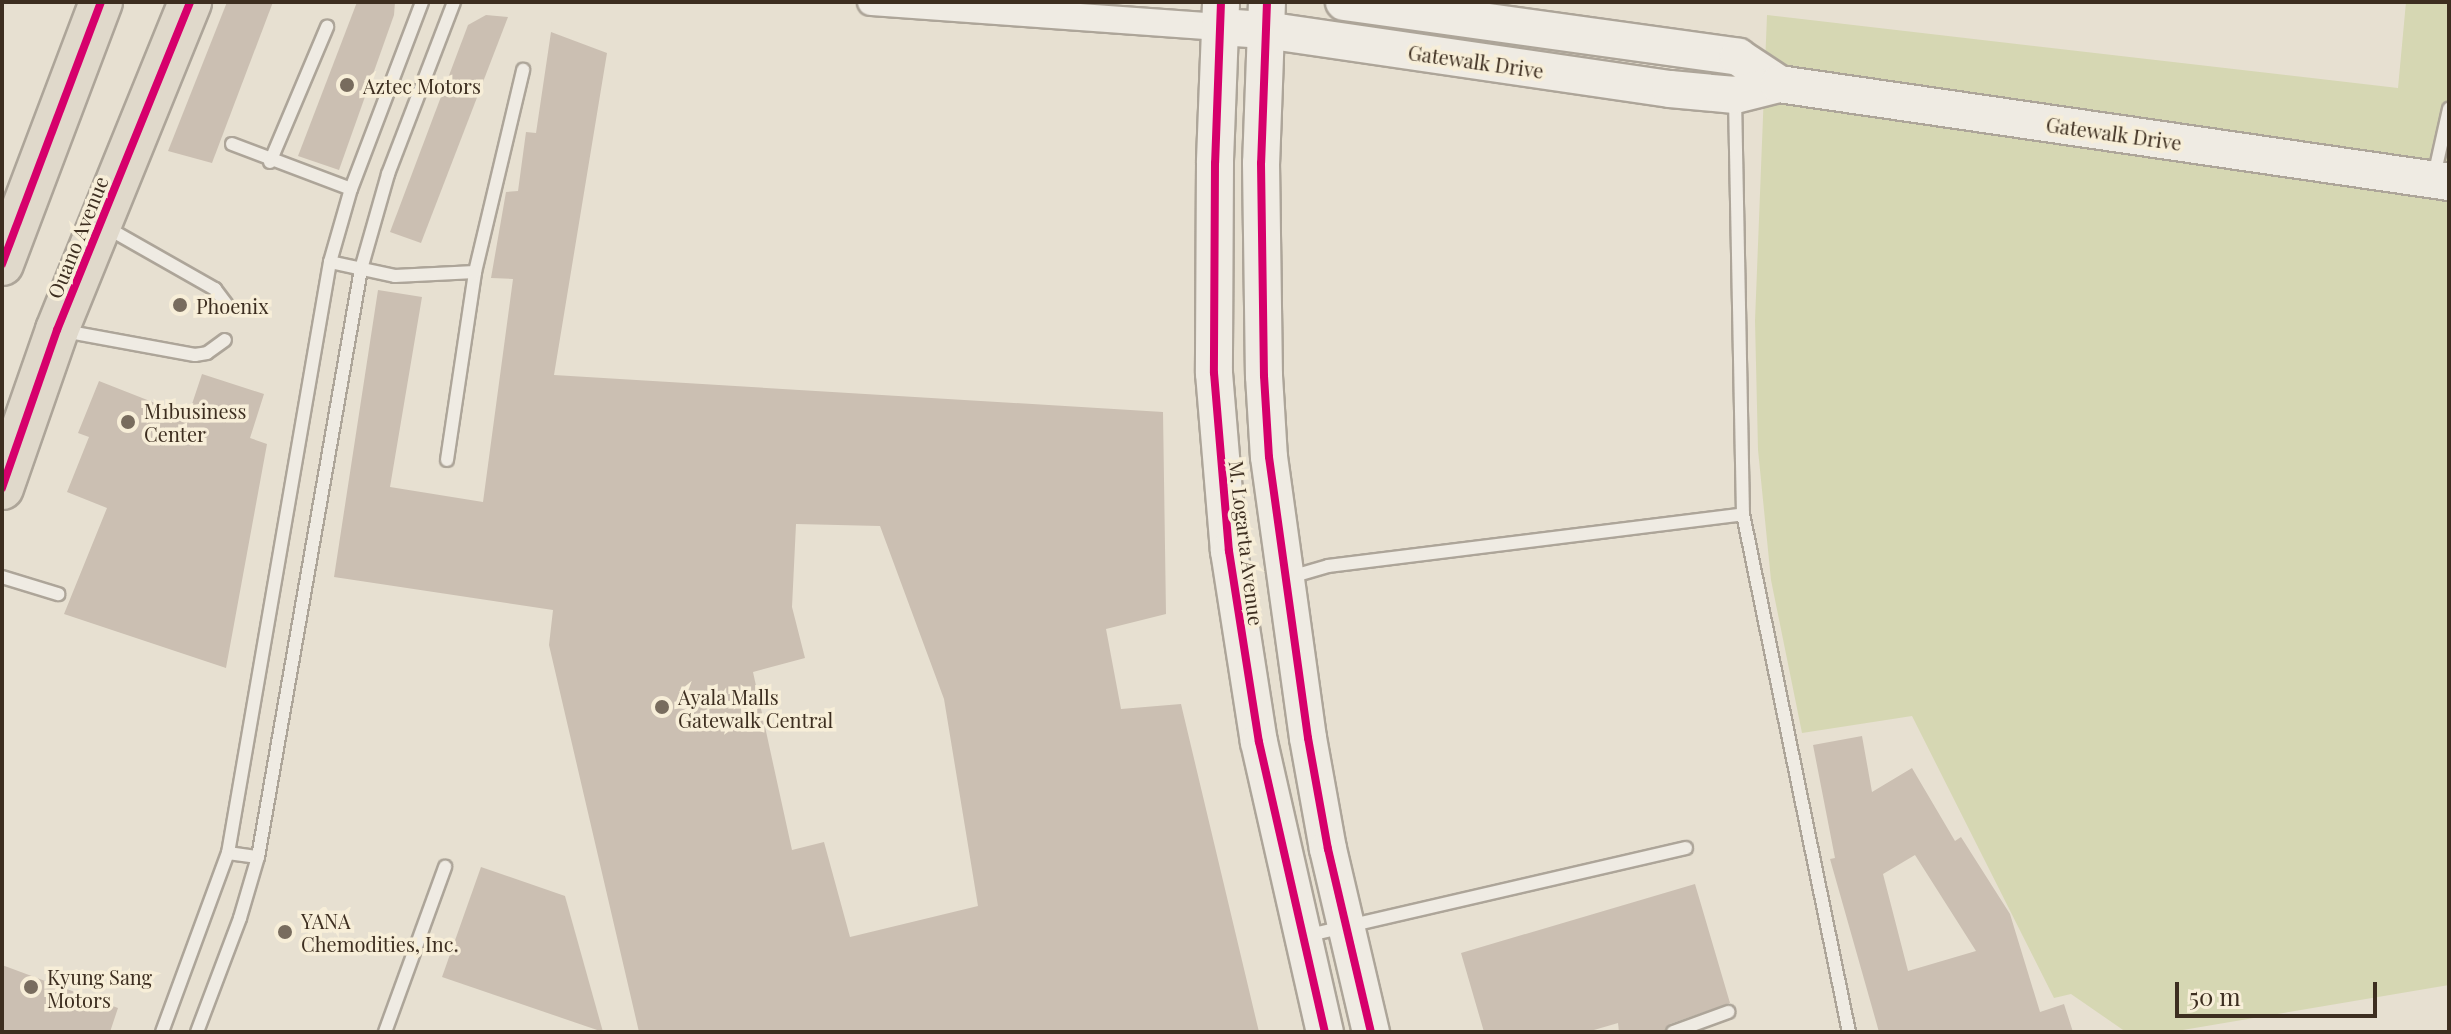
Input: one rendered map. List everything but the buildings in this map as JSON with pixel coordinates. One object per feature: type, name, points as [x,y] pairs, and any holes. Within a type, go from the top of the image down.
[{"type":"highway","points":[[2,264],[101,2]]},
{"type":"highway","name":"Ouano Avenue","points":[[2,488],[57,330],[190,2]]},
{"type":"main road","name":"Gatewalk Drive","points":[[1344,2],[1779,84],[2441,181]]},
{"type":"main road","name":"Gatewalk Drive","points":[[1221,14],[1266,16],[1670,89],[1736,76]]},
{"type":"main road","name":"M. Logarta Avenue","points":[[1221,14],[1214,358],[1229,551],[1259,742],[1325,1032]]},
{"type":"main road","name":"M. Logarta Avenue","points":[[1266,16],[1262,208],[1264,376],[1269,457],[1308,738],[1371,1032]]},
{"type":"main road","points":[[1220,458],[1269,457]]},
{"type":"street","points":[[871,2],[1221,14]]},
{"type":"lane","points":[[162,1032],[228,853],[330,262],[351,189],[422,2]]},
{"type":"lane","points":[[197,1032],[240,918],[258,857],[361,269],[388,174],[454,2]]},
{"type":"lane","points":[[270,162],[327,27]]},
{"type":"lane","points":[[447,460],[475,272],[523,70]]},
{"type":"lane","points":[[1736,76],[1743,514],[1849,1032]]},
{"type":"lane","points":[[2441,181],[2449,109]]},
{"type":"lane","points":[[232,144],[270,162],[351,189]]},
{"type":"lane","points":[[100,224],[215,289],[228,306]]},
{"type":"lane","points":[[330,262],[395,276],[475,272]]},
{"type":"lane","points":[[57,330],[195,355],[207,353],[225,340]]},
{"type":"lane","points":[[1285,578],[1328,566],[1743,514]]},
{"type":"lane","points":[[2,577],[58,594]]},
{"type":"lane","points":[[1302,937],[1686,848]]},
{"type":"lane","points":[[228,853],[258,857]]},
{"type":"lane","points":[[385,1032],[445,867]]},
{"type":"lane","points":[[1673,1032],[1728,1012]]},
{"type":"green space","points":[[2406,2],[2449,2],[2449,985],[2171,1032],[2126,1032],[2071,994],[2054,998],[1912,716],[1802,733],[1771,580],[1758,450],[1755,321],[1767,15],[2398,88]]},
{"type":"cycle path","points":[[2,264],[101,2]]},
{"type":"cycle path","points":[[2,488],[57,330],[190,2]]},
{"type":"cycle path","points":[[1221,2],[1215,163],[1214,373],[1229,551],[1259,742],[1325,1032]]},
{"type":"cycle path","points":[[1267,2],[1261,163],[1264,376],[1269,457],[1308,738],[1328,849],[1371,1032]]},
{"type":"place","name":"Aztec Motors","points":[[347,85]]},
{"type":"place","name":"Phoenix","points":[[180,305]]},
{"type":"place","name":"M1business Center","points":[[128,422]]},
{"type":"place","name":"Ayala Malls Gatewalk Central","points":[[662,707]]},
{"type":"place","name":"YANA Chemodities, Inc.","points":[[285,932]]},
{"type":"place","name":"Kyung Sang Motors","points":[[31,987]]}]
